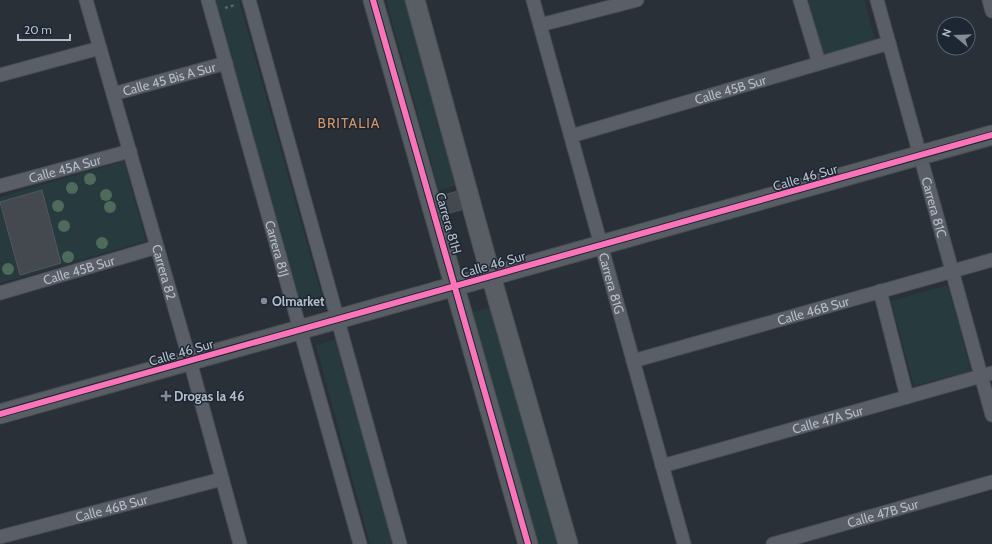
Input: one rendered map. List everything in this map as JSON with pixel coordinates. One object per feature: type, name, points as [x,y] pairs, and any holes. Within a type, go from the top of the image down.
[{"type":"street","name":"Carrera 82","points":[[86,0],[190,361],[240,544]]},
{"type":"street","points":[[250,0],[400,544]]},
{"type":"street","name":"Carrera 81H","points":[[373,0],[456,286],[528,544]]},
{"type":"street","name":"Carrera 81H","points":[[415,0],[491,276],[568,544]]},
{"type":"street","name":"Carrera 81G","points":[[533,0],[684,544]]},
{"type":"street","points":[[540,26],[637,0]]},
{"type":"street","points":[[800,0],[819,63]]},
{"type":"street","name":"Carrera 81C","points":[[877,0],[952,271],[987,374],[992,415]]},
{"type":"street","points":[[989,0],[992,10]]},
{"type":"street","name":"Carrera 81J","points":[[210,6],[360,544]]},
{"type":"street","name":"Calle 45B Sur","points":[[571,136],[889,43]]},
{"type":"street","points":[[0,75],[100,48]]},
{"type":"street","name":"Calle 45 Bis A Sur","points":[[113,94],[226,63]]},
{"type":"street","name":"Calle 46 Sur","points":[[0,414],[992,135]]},
{"type":"street","name":"Calle 45A Sur","points":[[0,186],[130,151]]},
{"type":"street","name":"Calle 45B Sur","points":[[0,293],[157,247]]},
{"type":"street","name":"Calle 46B Sur","points":[[633,360],[992,260]]},
{"type":"street","points":[[880,291],[907,397]]},
{"type":"street","name":"Calle 47A Sur","points":[[662,466],[987,374]]},
{"type":"street","name":"Calle 46B Sur","points":[[0,538],[222,479]]},
{"type":"street","name":"Calle 47B Sur","points":[[773,544],[992,482]]},
{"type":"path","points":[[210,6],[250,0]]},
{"type":"green space","points":[[216,0],[239,0],[322,297],[300,303]]},
{"type":"green space","points":[[386,0],[406,0],[457,185],[439,190]]},
{"type":"green space","points":[[808,0],[864,0],[875,41],[823,55]]},
{"type":"green space","points":[[124,161],[146,241],[0,283],[0,197]]},
{"type":"green space","points":[[948,285],[971,371],[914,386],[891,301]]},
{"type":"green space","points":[[490,308],[557,544],[536,544],[470,313]]},
{"type":"green space","points":[[337,339],[393,544],[370,544],[316,345]]},
{"type":"building","points":[[42,190],[61,263],[20,275],[0,202]]},
{"type":"building","points":[[458,191],[464,209],[446,214],[441,196]]},
{"type":"cycle path","points":[[373,0],[528,544]]},
{"type":"cycle path","points":[[0,414],[992,135]]},
{"type":"place","name":"Olmarket","points":[[264,301]]},
{"type":"place","name":"Drogas la 46","points":[[166,396]]},
{"type":"district","name":"BRITALIA","points":[[349,123]]}]
